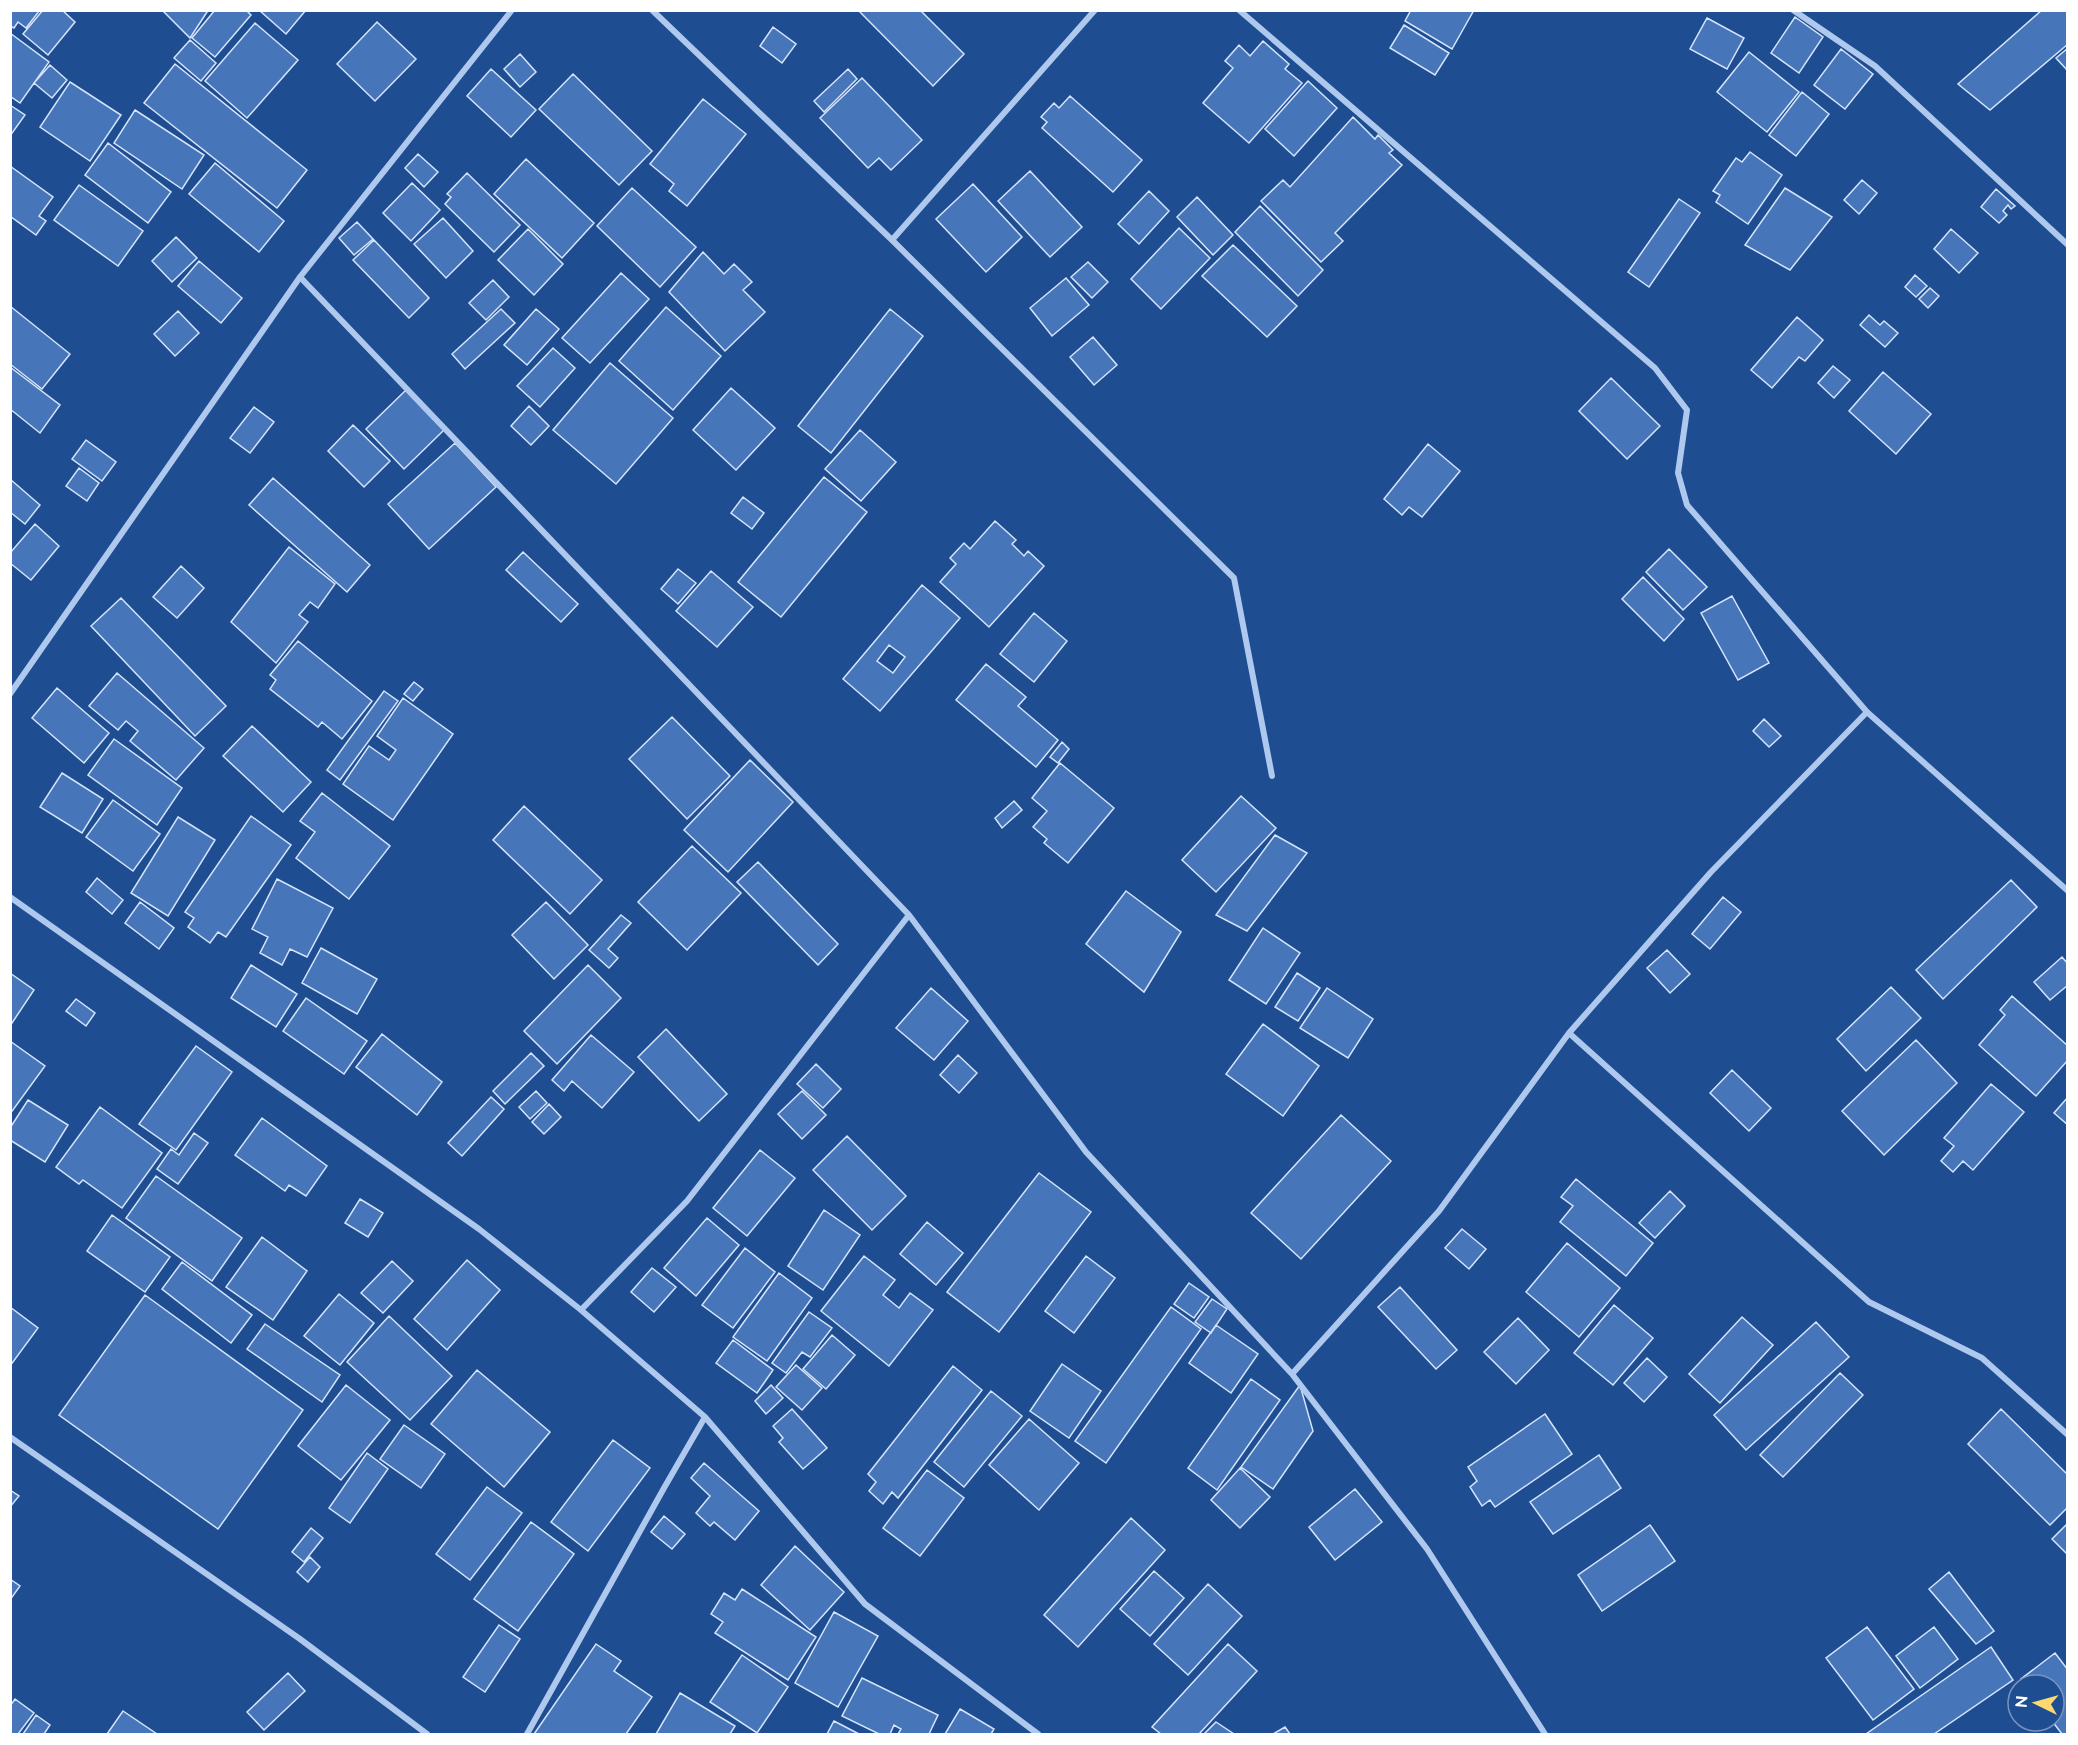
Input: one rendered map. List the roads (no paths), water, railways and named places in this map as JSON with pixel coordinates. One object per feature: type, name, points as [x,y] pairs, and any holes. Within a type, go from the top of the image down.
[{"type":"street","points":[[10,694],[300,277],[512,10]]},
{"type":"street","points":[[652,10],[892,240],[1234,578],[1272,776]]},
{"type":"street","points":[[892,240],[1095,10]]},
{"type":"street","points":[[1239,10],[1655,368],[1687,410],[1678,473],[1687,505],[1868,712],[2067,891]]},
{"type":"street","points":[[1793,10],[1875,66],[2067,245]]},
{"type":"street","points":[[300,277],[909,915],[1086,1152],[1292,1374],[1427,1549],[1545,1734]]},
{"type":"street","points":[[1292,1374],[1439,1211],[1569,1033],[1711,872],[1868,712]]},
{"type":"street","points":[[10,897],[479,1229],[582,1310],[705,1418],[865,1604],[1038,1734]]},
{"type":"street","points":[[582,1310],[687,1201],[909,915]]},
{"type":"street","points":[[1569,1033],[1869,1302],[1982,1358],[2067,1435]]},
{"type":"street","points":[[527,1734],[663,1488],[705,1418]]},
{"type":"street","points":[[10,1437],[300,1639],[427,1734]]}]
